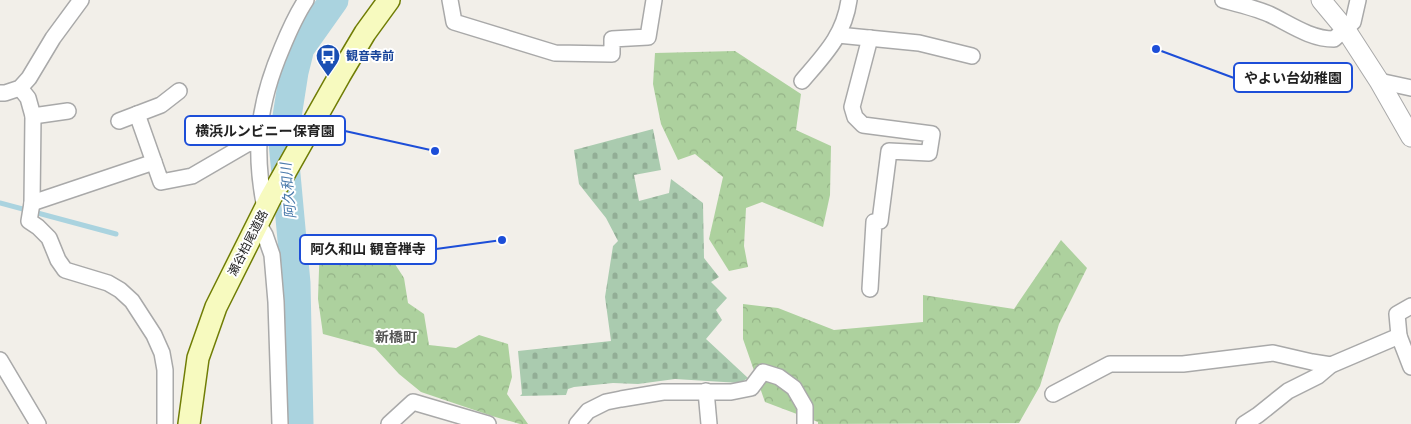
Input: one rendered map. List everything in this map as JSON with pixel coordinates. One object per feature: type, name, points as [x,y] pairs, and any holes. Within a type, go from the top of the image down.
[{"type":"main road","name":"瀬谷柏尾道路","points":[[189,424],[198,358],[216,307],[264,210],[360,42],[389,0]]},
{"type":"street","points":[[0,93],[20,88],[81,0]]},
{"type":"street","points":[[280,424],[276,302],[272,255],[264,235],[264,210],[259,178],[258,142],[261,109],[272,71],[298,12],[306,0]]},
{"type":"street","points":[[450,0],[454,22],[556,53],[612,54],[612,39],[648,37],[654,0]]},
{"type":"street","points":[[802,81],[842,30],[849,0]]},
{"type":"street","points":[[1224,0],[1268,13],[1300,30],[1324,39],[1334,40],[1352,22],[1358,0]]},
{"type":"street","points":[[1322,0],[1346,30],[1379,81],[1411,137]]},
{"type":"street","points":[[838,35],[919,43],[972,56]]},
{"type":"street","points":[[870,38],[852,107],[855,117],[863,125],[932,134],[929,153],[890,151],[880,221],[874,222],[870,288]]},
{"type":"street","points":[[1379,81],[1411,88]]},
{"type":"street","points":[[20,88],[28,98],[32,116],[32,203],[29,221],[49,238],[58,260],[66,270],[108,283],[120,290],[132,301],[154,335],[162,354],[165,370],[165,424]]},
{"type":"street","points":[[118,121],[161,104],[179,91]]},
{"type":"street","points":[[32,116],[68,111]]},
{"type":"street","points":[[137,114],[161,182],[192,176],[247,144],[258,142]]},
{"type":"street","points":[[32,203],[154,162]]},
{"type":"street","points":[[1411,306],[1397,314],[1399,336],[1411,367]]},
{"type":"street","points":[[1244,424],[1288,391],[1318,376],[1331,365],[1399,336]]},
{"type":"street","points":[[1053,394],[1110,364],[1183,364],[1273,353],[1331,365]]},
{"type":"street","points":[[0,360],[38,424]]},
{"type":"street","points":[[577,424],[588,411],[606,402],[663,392],[731,392],[751,388],[763,372],[779,377],[794,388],[805,407],[805,424]]},
{"type":"street","points":[[706,391],[709,424]]},
{"type":"street","points":[[389,424],[413,402],[488,424]]},
{"type":"green space","points":[[735,51],[801,94],[796,130],[831,146],[830,195],[823,227],[762,202],[746,208],[744,246],[748,267],[729,271],[709,239],[723,177],[695,154],[678,160],[661,124],[653,84],[655,53]]},
{"type":"green space","points":[[653,129],[661,170],[634,175],[639,201],[669,193],[671,179],[703,203],[704,258],[719,277],[711,282],[727,298],[716,310],[722,320],[706,339],[748,378],[740,383],[675,379],[638,384],[613,383],[574,387],[568,389],[566,395],[520,396],[522,394],[518,351],[611,341],[605,297],[613,246],[618,241],[606,218],[579,184],[574,150]]},
{"type":"green space","points":[[359,237],[382,244],[404,278],[408,303],[424,314],[429,345],[456,348],[479,335],[508,344],[512,377],[507,394],[528,424],[520,424],[492,416],[421,392],[399,374],[375,348],[323,334],[318,299],[320,241]]},
{"type":"green space","points":[[1061,240],[1087,268],[1059,324],[1040,386],[1019,423],[818,424],[818,422],[765,402],[743,339],[743,304],[778,308],[834,330],[923,322],[923,295],[1014,309]]},
{"type":"waterway","name":"阿久和川","points":[[299,424],[296,283],[283,142],[294,72],[300,48],[334,0]]},
{"type":"waterway","points":[[0,203],[116,234]]},
{"type":"place","name":"やよい台幼稚園","points":[[1156,49]]},
{"type":"place","name":"観音寺前","points":[[328,77]]},
{"type":"place","name":"横浜ルンビニー保育園","points":[[435,151]]},
{"type":"place","name":"阿久和山 観音禅寺","points":[[502,240]]},
{"type":"district","name":"新橋町","points":[[396,337]]}]
